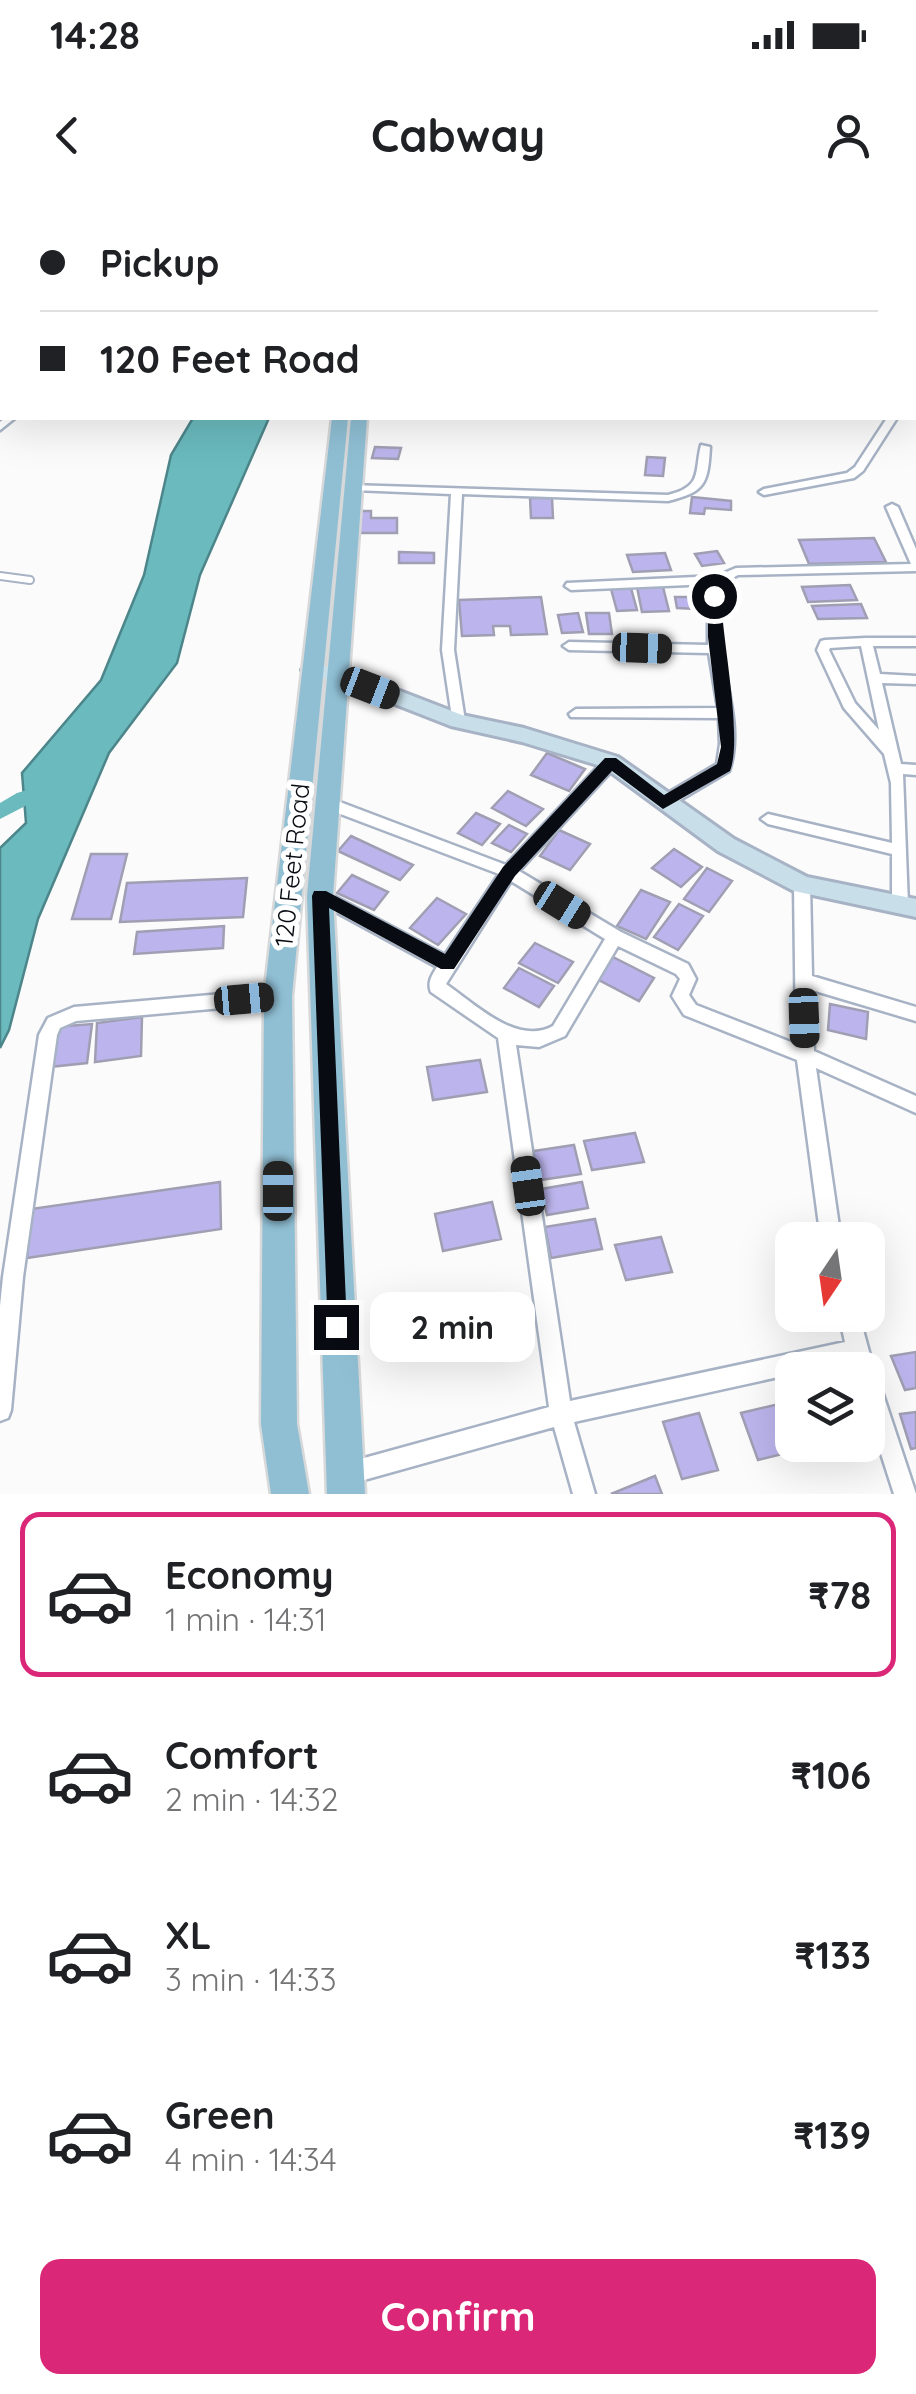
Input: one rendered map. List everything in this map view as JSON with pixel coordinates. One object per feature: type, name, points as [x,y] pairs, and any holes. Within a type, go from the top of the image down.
[{"type":"main road","name":"120 Feet Road","points":[[290,1494],[279,1424],[278,996],[340,420]]},
{"type":"main road","name":"120 Feet Road","points":[[344,1485],[320,896],[341,676],[359,420]]},
{"type":"street","points":[[764,492],[850,476],[859,469],[891,420]]},
{"type":"street","points":[[354,487],[668,498],[692,492],[702,482],[705,447]]},
{"type":"street","points":[[457,491],[448,650],[458,722]]},
{"type":"street","points":[[571,586],[720,580],[736,572],[916,565],[892,507]]},
{"type":"street","points":[[663,803],[724,767],[729,747],[716,650],[714,596],[720,580]]},
{"type":"street","points":[[916,642],[831,642],[823,650],[849,705],[895,768],[916,786]]},
{"type":"street","points":[[312,670],[341,676],[458,722],[524,735],[611,762],[726,845],[802,884],[908,907],[898,850],[895,768],[866,642]]},
{"type":"street","points":[[569,646],[716,650]]},
{"type":"street","points":[[876,678],[916,680]]},
{"type":"street","points":[[576,714],[724,713]]},
{"type":"street","points":[[611,762],[509,872],[437,986],[443,994],[506,1034],[530,1042],[546,1040],[559,1031],[615,938]]},
{"type":"street","points":[[895,768],[916,770]]},
{"type":"street","points":[[326,804],[509,872],[615,938],[682,969],[688,979],[680,996],[690,1010],[805,1055],[916,1105]]},
{"type":"street","points":[[768,820],[898,850]]},
{"type":"street","points":[[802,884],[805,1055],[828,1222]]},
{"type":"street","points":[[320,896],[448,964]]},
{"type":"street","points":[[803,980],[916,1014]]},
{"type":"street","points":[[0,1410],[16,1258],[48,1035],[54,1023],[74,1014],[278,996]]},
{"type":"street","points":[[506,1034],[561,1414],[584,1494]]},
{"type":"street","points":[[344,1485],[561,1414],[775,1375]]},
{"type":"street","points":[[885,1435],[904,1494]]},
{"type":"lane","points":[[0,576],[30,580]]},
{"type":"water","points":[[192,420],[268,420],[200,575],[177,663],[109,753],[38,919],[9,1030],[0,1048],[0,848],[26,823],[22,773],[101,680],[144,575],[171,455]]},
{"type":"building","points":[[375,447],[401,448],[398,459],[372,458]]},
{"type":"building","points":[[647,457],[665,458],[663,476],[645,475]]},
{"type":"building","points":[[692,497],[731,501],[731,510],[705,508],[704,514],[690,513]]},
{"type":"building","points":[[530,498],[552,498],[553,518],[531,518]]},
{"type":"building","points":[[359,511],[371,511],[371,518],[397,518],[397,533],[358,533]]},
{"type":"building","points":[[874,538],[886,562],[809,564],[799,540]]},
{"type":"building","points":[[717,551],[724,563],[702,566],[695,554]]},
{"type":"building","points":[[399,552],[434,553],[434,563],[399,563]]},
{"type":"building","points":[[665,553],[671,570],[633,572],[627,555]]},
{"type":"building","points":[[850,585],[857,600],[808,602],[802,587]]},
{"type":"building","points":[[637,587],[663,587],[669,611],[642,612]]},
{"type":"building","points":[[631,588],[637,610],[617,611],[611,589]]},
{"type":"building","points":[[541,597],[547,634],[511,635],[510,626],[493,626],[494,635],[462,636],[459,600]]},
{"type":"building","points":[[675,597],[694,597],[696,609],[677,608]]},
{"type":"building","points":[[861,604],[867,618],[818,619],[812,606]]},
{"type":"building","points":[[578,613],[583,632],[562,633],[558,615]]},
{"type":"building","points":[[586,613],[609,613],[612,634],[589,634]]},
{"type":"building","points":[[547,753],[585,769],[569,791],[531,775]]},
{"type":"building","points":[[508,791],[543,809],[526,826],[492,808]]},
{"type":"building","points":[[476,813],[500,824],[482,845],[458,833]]},
{"type":"building","points":[[509,825],[527,834],[511,852],[492,843]]},
{"type":"building","points":[[559,830],[590,844],[570,870],[540,856]]},
{"type":"building","points":[[351,836],[413,865],[400,880],[338,851]]},
{"type":"building","points":[[674,849],[702,867],[681,887],[652,868]]},
{"type":"building","points":[[91,854],[127,854],[111,919],[72,919]]},
{"type":"building","points":[[707,868],[732,881],[709,912],[684,899]]},
{"type":"building","points":[[352,875],[388,892],[374,910],[337,893]]},
{"type":"building","points":[[247,878],[243,917],[120,922],[127,883]]},
{"type":"building","points":[[641,890],[670,902],[646,939],[617,926]]},
{"type":"building","points":[[437,898],[466,914],[438,945],[410,928]]},
{"type":"building","points":[[679,904],[703,916],[678,950],[654,937]]},
{"type":"building","points":[[224,926],[223,948],[134,954],[137,932]]},
{"type":"building","points":[[535,943],[573,962],[558,983],[519,963]]},
{"type":"building","points":[[613,957],[654,978],[639,1001],[597,979]]},
{"type":"building","points":[[519,968],[554,986],[539,1007],[504,988]]},
{"type":"building","points":[[830,1004],[868,1012],[866,1039],[828,1030]]},
{"type":"building","points":[[142,1017],[141,1056],[95,1062],[97,1023]]},
{"type":"building","points":[[92,1024],[87,1063],[49,1067],[54,1027]]},
{"type":"building","points":[[480,1060],[487,1092],[433,1100],[427,1067]]},
{"type":"building","points":[[635,1133],[644,1162],[592,1170],[584,1141]]},
{"type":"building","points":[[574,1145],[581,1174],[534,1181],[527,1152]]},
{"type":"building","points":[[220,1182],[221,1229],[27,1258],[31,1209]]},
{"type":"building","points":[[582,1182],[588,1208],[547,1215],[541,1189]]},
{"type":"building","points":[[492,1202],[501,1239],[443,1251],[435,1214]]},
{"type":"building","points":[[595,1219],[602,1249],[551,1258],[545,1227]]},
{"type":"building","points":[[661,1237],[672,1272],[626,1280],[615,1245]]},
{"type":"building","points":[[916,1352],[916,1388],[905,1390],[891,1356]]},
{"type":"building","points":[[775,1405],[775,1456],[758,1460],[741,1413]]},
{"type":"building","points":[[916,1412],[916,1448],[911,1449],[900,1414]]},
{"type":"building","points":[[699,1413],[718,1470],[682,1479],[663,1422]]},
{"type":"building","points":[[655,1476],[662,1494],[611,1494]]},
{"type":"waterway","points":[[0,812],[24,798],[48,791]]},
{"type":"route","points":[[336,1327],[320,896],[448,964],[509,872],[611,762],[663,803],[724,767],[729,747],[715,637],[714,596]]}]
